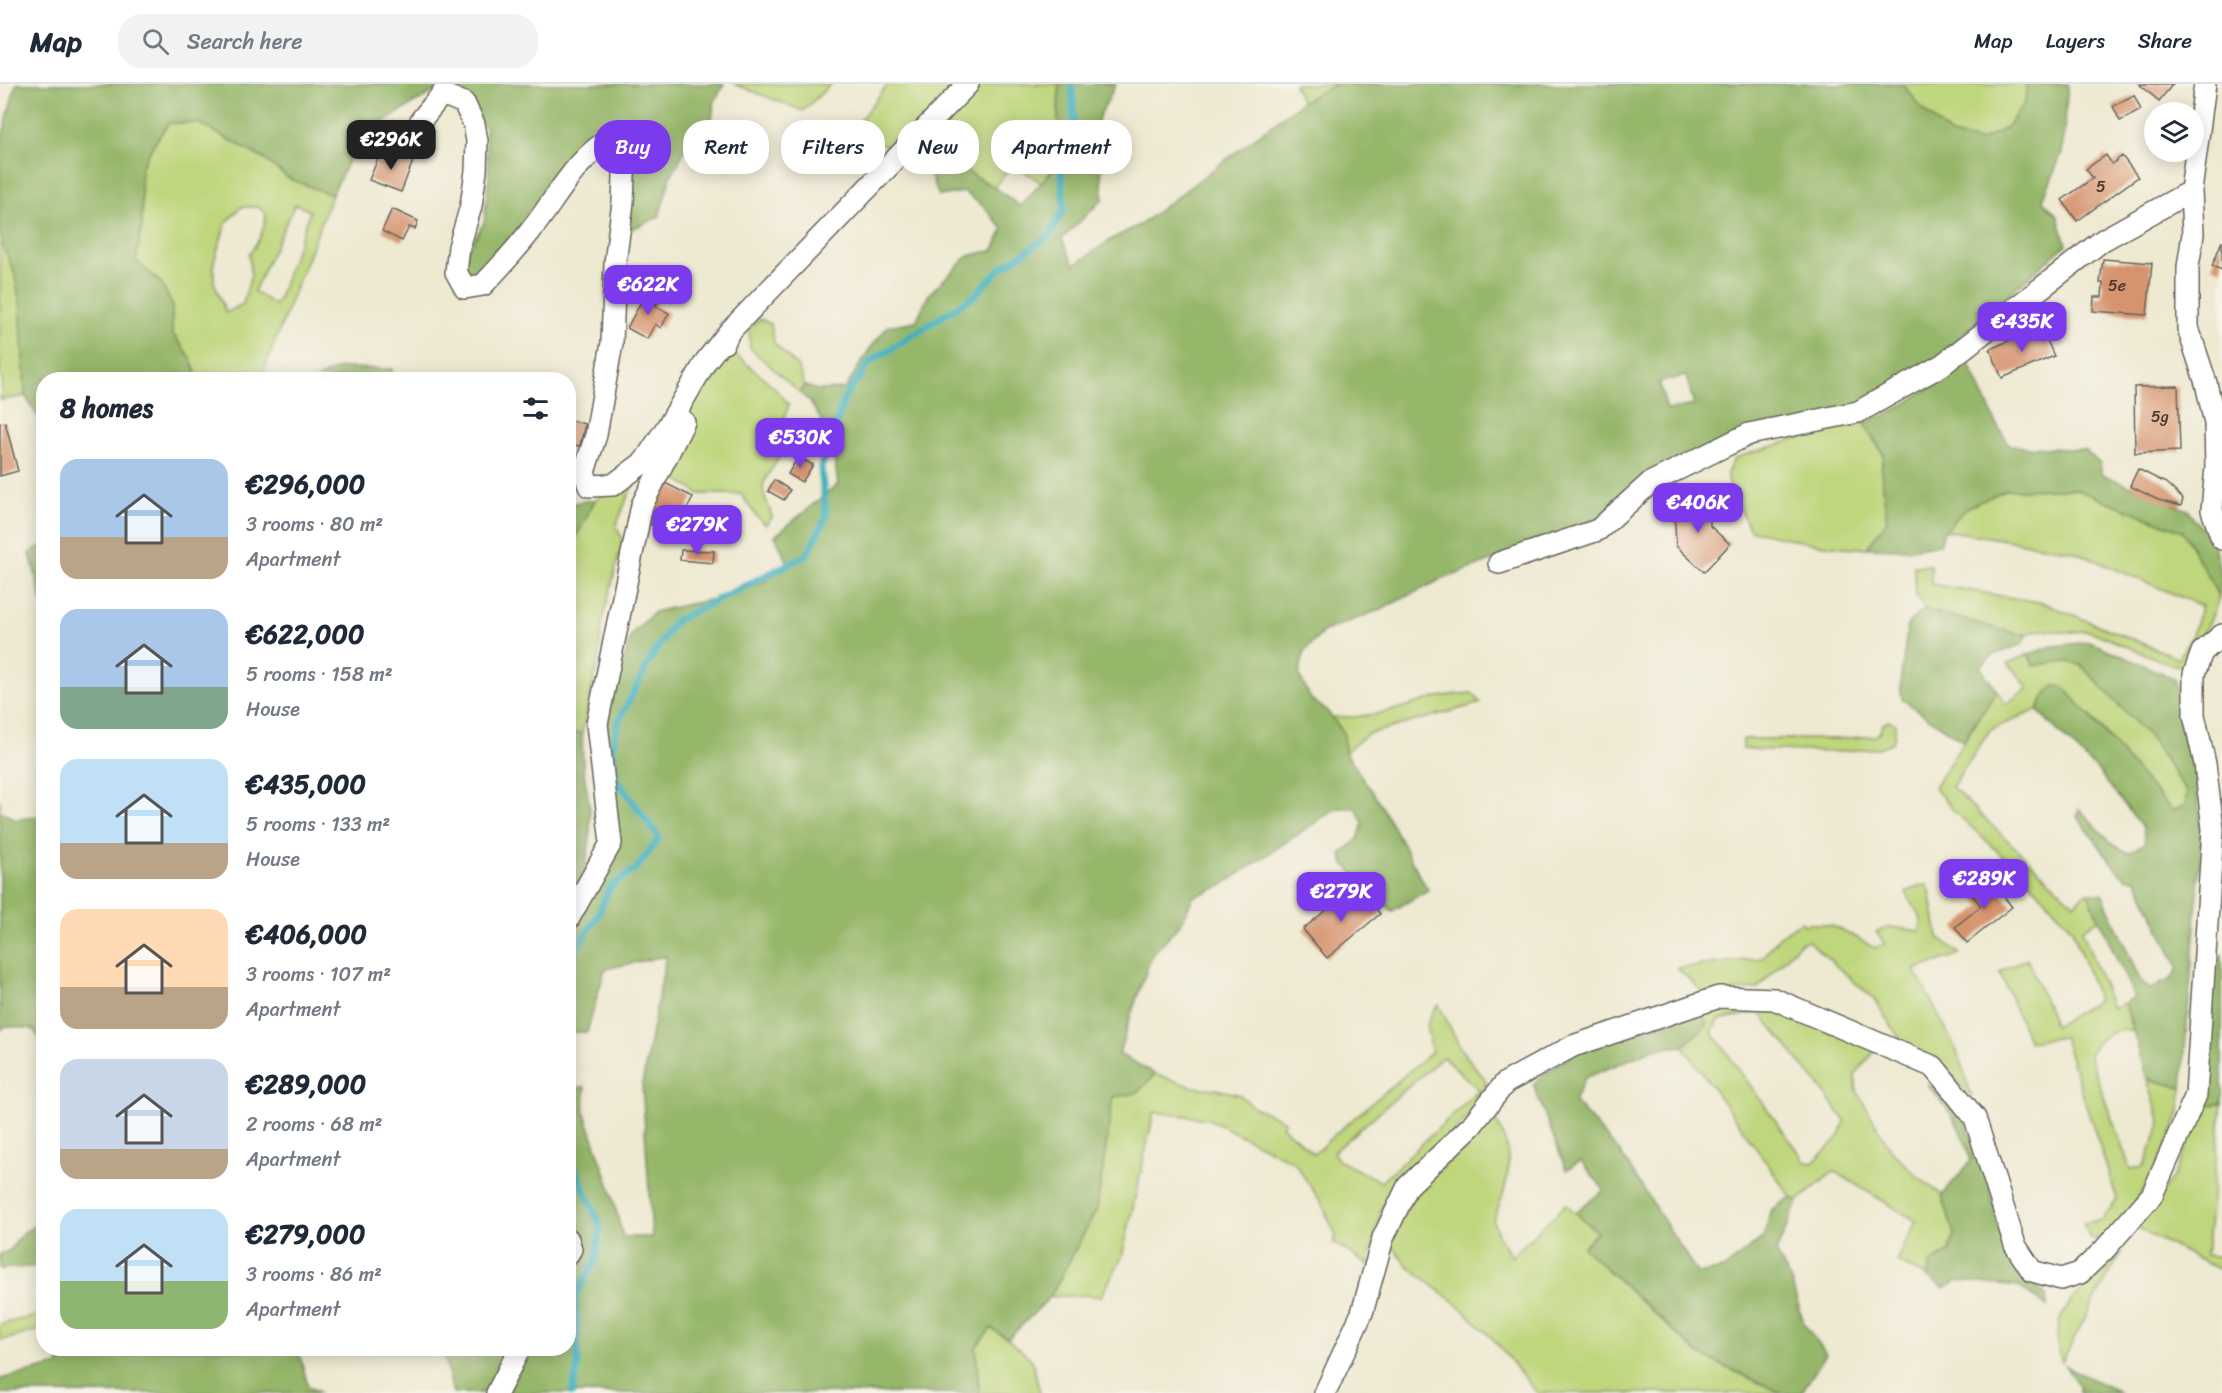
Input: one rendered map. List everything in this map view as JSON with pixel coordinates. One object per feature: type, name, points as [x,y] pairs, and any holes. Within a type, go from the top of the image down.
[{"type":"street","points":[[421,120],[441,94],[464,103],[474,124],[476,171],[471,206],[459,247],[456,272],[465,288],[483,285],[533,228],[566,181],[598,144],[614,137],[626,151],[615,263],[612,343],[596,435],[584,472],[589,486],[613,485],[644,462],[706,361],[729,332],[968,84]]},
{"type":"street","points":[[2205,84],[2191,190],[2193,234],[2188,267],[2188,328],[2206,383],[2215,423],[2216,468],[2212,510],[2222,539]]},
{"type":"street","points":[[1499,563],[1598,530],[1650,483],[1749,434],[1858,412],[1942,364],[2103,240],[2191,190]]},
{"type":"street","points":[[576,906],[611,843],[597,724],[642,505],[729,332]]},
{"type":"street","points":[[1325,1393],[1362,1313],[1383,1238],[1408,1186],[1471,1126],[1505,1083],[1573,1046],[1719,996],[1774,999],[1934,1067],[1975,1118],[2015,1245],[2032,1271],[2061,1278],[2080,1273],[2104,1250],[2152,1196],[2196,1095],[2213,829],[2205,764],[2193,715],[2193,675],[2202,652],[2222,635]]},
{"type":"street","points":[[497,1393],[516,1356]]},
{"type":"green space","points":[[16,84],[724,84],[714,103],[712,120],[683,120],[683,154],[671,176],[659,217],[628,231],[622,174],[671,174],[671,120],[594,120],[594,135],[477,279],[466,277],[462,259],[484,223],[489,176],[485,126],[436,90],[360,136],[332,195],[288,178],[264,159],[199,123],[169,123],[155,142],[141,168],[142,223],[136,261],[160,282],[172,304],[172,333],[190,357],[195,372],[36,372],[36,413],[25,396],[20,303],[14,271],[0,241],[0,145]]},
{"type":"green space","points":[[734,84],[831,84],[803,111]]},
{"type":"green space","points":[[888,84],[963,84],[924,120],[897,120],[897,144],[893,148],[885,145],[885,120],[860,120]]},
{"type":"green space","points":[[982,84],[1059,84],[1058,120],[991,120],[991,174],[1005,174],[994,187],[971,174],[979,174],[979,120],[943,120]]},
{"type":"green space","points":[[1059,84],[1116,84],[1098,119],[1058,120]]},
{"type":"green space","points":[[1294,84],[1336,84],[1302,102]]},
{"type":"green space","points":[[1336,84],[1903,84],[1922,109],[1951,135],[1980,141],[2006,128],[2026,101],[2026,84],[2068,84],[2062,153],[2043,200],[2058,216],[2066,245],[1958,338],[1929,371],[1890,397],[1705,457],[1635,507],[1438,581],[1379,610],[1324,631],[1304,652],[1299,675],[1311,699],[1327,711],[1344,733],[1345,752],[1379,802],[1428,890],[1392,911],[1344,864],[1341,854],[1358,839],[1363,823],[1356,808],[1337,808],[1221,886],[1193,897],[1181,923],[1152,955],[1128,1023],[1119,1054],[1155,1074],[1137,1093],[1113,1097],[1097,1209],[1050,1297],[1008,1339],[991,1328],[976,1347],[979,1393],[508,1393],[526,1356],[576,1356],[576,1088],[585,1087],[584,1111],[610,1187],[623,1237],[652,1237],[642,1084],[666,956],[605,969],[587,1032],[576,1032],[576,914],[604,839],[604,718],[631,635],[654,612],[726,596],[766,581],[788,563],[775,536],[838,484],[831,436],[810,402],[800,393],[805,386],[817,390],[845,389],[869,350],[888,326],[916,321],[929,294],[968,256],[994,250],[1003,229],[984,207],[964,192],[939,196],[930,174],[971,174],[1020,206],[1049,174],[1101,174],[1103,199],[1062,239],[1074,265],[1112,239],[1141,224],[1302,102]],"holes":[[[1686,376],[1694,405],[1667,410],[1659,382]]]},
{"type":"green space","points":[[1903,84],[2026,84],[2026,101],[2006,128],[1980,141],[1951,135],[1922,109]]},
{"type":"green space","points":[[169,123],[199,123],[264,159],[288,178],[332,195],[263,372],[195,372],[190,357],[172,333],[172,304],[160,282],[136,261],[142,223],[141,168],[155,142]],"holes":[[[295,204],[310,211],[281,294],[275,305],[254,291]],[[241,207],[258,207],[266,214],[261,235],[249,254],[251,276],[243,304],[226,313],[214,282],[214,261],[226,223]]]},
{"type":"green space","points":[[1028,174],[1049,174],[1041,183]]},
{"type":"green space","points":[[0,241],[9,258],[19,296],[25,396],[0,400],[2,380],[0,374]]},
{"type":"green space","points":[[760,319],[771,324],[774,343],[797,366],[805,386],[800,393],[750,348],[749,329]]},
{"type":"green space","points":[[730,350],[772,385],[789,405],[775,441],[781,453],[768,474],[763,488],[772,517],[766,525],[757,517],[741,494],[699,494],[661,468],[678,429],[715,359]]},
{"type":"green space","points":[[1967,360],[1999,429],[2011,446],[2085,450],[2099,463],[2103,475],[2188,510],[2214,545],[2222,579],[2219,597],[2183,531],[2075,489],[2005,490],[1966,508],[1945,530],[1940,544],[1910,549],[1867,548],[1887,521],[1881,469],[1884,455],[1863,422],[1904,405]]},
{"type":"green space","points":[[340,368],[392,369],[392,372],[331,372]]},
{"type":"green space","points":[[1863,422],[1884,456],[1881,469],[1887,521],[1867,548],[1822,545],[1750,530],[1730,487],[1727,473],[1735,458],[1799,438]]},
{"type":"green space","points":[[638,471],[616,526],[623,540],[602,622],[598,661],[582,733],[576,733],[576,537],[595,500]]},
{"type":"green space","points":[[2075,489],[2183,531],[2219,597],[2204,633],[2183,666],[2171,665],[2090,631],[2039,630],[2028,634],[2017,634],[1925,609],[1915,593],[1914,566],[1931,565],[1931,584],[2044,603],[2178,658],[2191,638],[2202,606],[2073,551],[1945,530],[1966,508],[2005,490]]},
{"type":"green space","points":[[595,500],[576,537],[576,503]]},
{"type":"green space","points":[[36,549],[36,577],[30,553]]},
{"type":"green space","points":[[1925,609],[2017,634],[2028,634],[2023,644],[1993,655],[1980,667],[1997,691],[1962,741],[1902,699],[1900,685],[1908,623]]},
{"type":"green space","points":[[2089,642],[2174,678],[2190,738],[2201,824],[2182,1087],[2147,1079],[2125,1003],[2134,997],[2087,892],[2102,894],[2141,982],[2150,989],[2171,979],[2178,968],[2136,879],[2126,878],[2117,870],[2077,816],[2079,809],[2113,844],[2128,853],[2145,843],[2143,828],[2098,771],[2037,710],[2047,692],[2055,686],[2064,687],[2173,811],[2185,805],[2187,793],[2152,740],[2081,665],[2065,661],[2033,666],[2029,654],[2053,646]]},
{"type":"green space","points":[[2029,654],[2033,666],[2065,661],[2081,665],[2152,740],[2187,793],[2185,805],[2173,811],[2147,784],[2091,716],[2047,692],[2037,710],[1990,730],[1952,787],[2074,904],[2087,892],[2099,919],[2082,930],[2112,1008],[2125,1003],[2132,1030],[2106,1035],[2089,1055],[2130,1169],[2144,1167],[2161,1122],[2147,1079],[2182,1087],[2179,1115],[2166,1147],[2144,1189],[2118,1225],[2104,1236],[2091,1240],[2083,1223],[2102,1220],[2117,1199],[2064,1037],[2029,1042],[2000,972],[2027,958],[2055,1026],[2098,1000],[2072,929],[2027,879],[1954,811],[1934,787],[1997,691],[2006,704],[2028,688],[2008,663]]},
{"type":"green space","points":[[1472,693],[1481,703],[1368,734],[1345,752],[1344,733],[1331,717],[1372,715],[1439,697]]},
{"type":"green space","points":[[1889,720],[1895,724],[1893,742],[1879,748],[1835,752],[1743,749],[1743,739],[1838,739],[1875,736],[1880,732],[1882,725]]},
{"type":"green space","points":[[576,733],[582,733],[583,767],[590,809],[590,836],[586,865],[576,887]]},
{"type":"green space","points":[[0,811],[16,820],[36,816],[36,1034],[33,1029],[6,1026],[0,1031]]},
{"type":"green space","points":[[1927,885],[1938,937],[1960,954],[1915,970],[1956,1049],[1972,1096],[1937,1062],[1905,1047],[1874,999],[1808,941],[1801,942],[1757,989],[1704,993],[1677,968],[1762,958],[1779,937],[1801,922],[1805,925],[1832,926],[1875,948],[1885,944],[1876,932],[1891,927],[1920,931],[1921,919],[1906,892]]},
{"type":"green space","points":[[2214,953],[2222,955],[2222,1103],[2202,1108],[2206,1083]]},
{"type":"green space","points":[[1439,1005],[1462,1051],[1485,1079],[1486,1087],[1481,1099],[1465,1120],[1382,1207],[1368,1265],[1333,1242],[1336,1236],[1321,1202],[1294,1162],[1208,1119],[1154,1112],[1122,1257],[1101,1297],[1086,1295],[1050,1297],[1097,1209],[1113,1097],[1137,1093],[1155,1074],[1193,1087],[1216,1089],[1240,1095],[1252,1106],[1285,1121],[1282,1126],[1314,1154],[1432,1052],[1427,1027]],"holes":[[[1443,1057],[1479,1090],[1381,1182],[1338,1160],[1333,1152]]]},
{"type":"green space","points":[[1713,1006],[1772,1006],[1875,1050],[1855,1075],[1857,1091],[1890,1149],[1919,1178],[1942,1195],[1954,1234],[1950,1251],[1931,1263],[1927,1277],[1897,1261],[1916,1221],[1834,1171],[1798,1201],[1791,1197],[1683,1046],[1707,1025],[1704,1010]],"holes":[[[1759,1012],[1845,1121],[1840,1136],[1813,1163],[1805,1162],[1712,1032],[1718,1020]]]},
{"type":"green space","points":[[1704,1010],[1707,1025],[1683,1046],[1654,1049],[1585,1078],[1574,1101],[1620,1152],[1698,1274],[1723,1269],[1763,1237],[1772,1209],[1791,1197],[1798,1201],[1776,1252],[1791,1281],[1804,1324],[1826,1354],[1801,1393],[1781,1393],[1699,1354],[1583,1247],[1597,1232],[1575,1212],[1604,1190],[1581,1161],[1566,1170],[1533,1084],[1546,1072],[1580,1050]]},
{"type":"green space","points":[[1930,1074],[1960,1106],[1990,1186],[1998,1227],[2010,1260],[2046,1295],[2047,1307],[2019,1287],[1958,1281],[1944,1288],[1927,1277],[1931,1263],[1950,1251],[1954,1234],[1942,1195],[1971,1161],[1955,1120],[1928,1086]]},
{"type":"green space","points":[[2222,1103],[2206,1255],[2222,1257],[2222,1271],[2136,1228],[2174,1176],[2202,1108]]},
{"type":"green space","points":[[1493,1115],[1506,1143],[1508,1168],[1504,1192],[1493,1221],[1499,1237],[1512,1256],[1566,1204],[1597,1232],[1583,1247],[1698,1354],[1781,1393],[1537,1393],[1493,1339],[1460,1307],[1407,1265],[1389,1242],[1412,1197]]},
{"type":"green space","points":[[36,1225],[36,1266],[0,1269],[0,1254],[9,1251],[23,1233]]},
{"type":"green space","points":[[2122,1252],[2062,1362],[2056,1340],[2060,1319],[2073,1298],[2100,1276]]},
{"type":"green space","points":[[36,1315],[36,1331],[0,1341],[0,1324]]},
{"type":"green space","points":[[991,1328],[1032,1360],[1040,1393],[979,1393],[976,1347]]},
{"type":"green space","points":[[58,1356],[300,1356],[308,1386],[320,1393],[0,1393],[0,1379],[59,1365]]},
{"type":"green space","points":[[444,1356],[509,1356],[492,1393],[453,1393]]},
{"type":"green space","points":[[2065,1366],[2121,1393],[2079,1393],[2079,1386]]},
{"type":"building","points":[[2139,84],[2173,84],[2159,101]]},
{"type":"building","points":[[2134,95],[2141,110],[2120,121],[2113,106]]},
{"type":"building","points":[[382,149],[413,161],[401,192],[369,180]]},
{"type":"building","points":[[2106,155],[2112,164],[2122,156],[2138,177],[2077,221],[2062,200],[2093,178],[2086,169]]},
{"type":"building","points":[[392,209],[418,221],[415,229],[409,227],[402,241],[382,231]]},
{"type":"building","points":[[2222,241],[2222,270],[2212,266]]},
{"type":"building","points":[[2103,259],[2152,263],[2147,315],[2093,311],[2094,297],[2102,297],[2103,283],[2100,283]]},
{"type":"building","points":[[648,289],[661,296],[655,306],[669,313],[661,328],[655,324],[647,339],[627,328]]},
{"type":"building","points":[[2041,327],[2054,356],[2002,378],[1990,349]]},
{"type":"building","points":[[2178,386],[2180,451],[2135,453],[2134,387]]},
{"type":"building","points":[[5,422],[18,471],[0,476],[0,423]]},
{"type":"building","points":[[576,422],[585,424],[580,446],[576,445]]},
{"type":"building","points":[[798,457],[813,465],[802,482],[788,474]]},
{"type":"building","points":[[2138,469],[2166,483],[2183,499],[2181,506],[2158,500],[2130,486]]},
{"type":"building","points":[[774,480],[790,490],[784,500],[768,491]]},
{"type":"building","points":[[661,481],[693,497],[672,537],[642,519]]},
{"type":"building","points":[[1709,502],[1710,526],[1730,544],[1704,572],[1676,546],[1674,503]]},
{"type":"building","points":[[681,550],[714,551],[713,563],[680,560]]},
{"type":"building","points":[[1988,876],[2012,907],[1967,943],[1955,927],[1981,906],[1969,891]]},
{"type":"building","points":[[1360,889],[1380,914],[1327,958],[1303,929],[1341,898],[1344,902]]},
{"type":"waterway","points":[[576,950],[597,917],[610,887],[637,868],[659,838],[615,777],[612,750],[618,722],[654,653],[675,621],[807,555],[826,517],[821,467],[845,397],[870,362],[974,296],[1000,269],[1049,236],[1064,209],[1061,167],[1074,120],[1072,84]]},
{"type":"waterway","points":[[576,1170],[600,1225],[596,1260],[576,1294]]},
{"type":"waterway","points":[[572,1393],[578,1366],[576,1319]]}]
